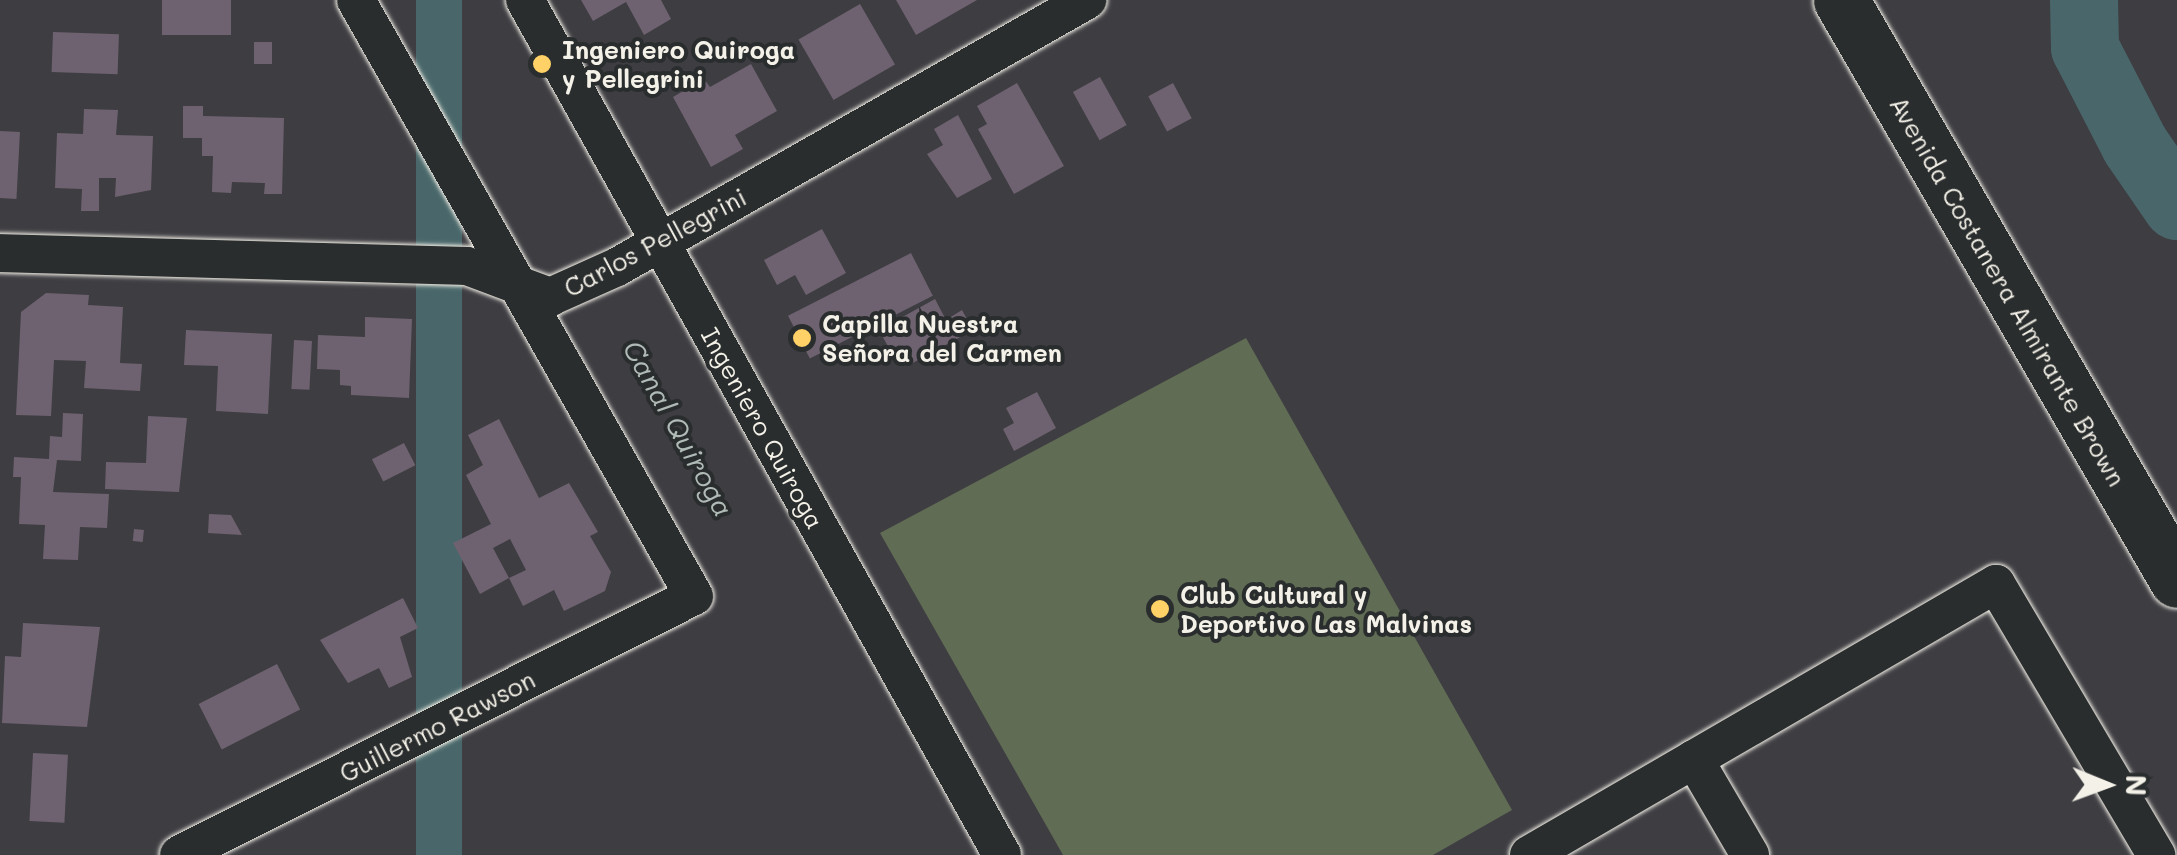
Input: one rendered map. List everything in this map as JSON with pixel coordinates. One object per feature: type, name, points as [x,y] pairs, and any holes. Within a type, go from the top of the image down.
[{"type":"main road","name":"Avenida Costanera Almirante Brown","points":[[1841,0],[2177,580]]},
{"type":"street","points":[[356,0],[518,285]]},
{"type":"street","name":"Ingeniero Quiroga","points":[[525,0],[1002,855]]},
{"type":"street","name":"Carlos Pellegrini","points":[[0,253],[468,266],[550,298],[660,242],[1087,0]]},
{"type":"street","name":"Guillermo Rawson","points":[[179,855],[694,596],[518,285]]},
{"type":"street","points":[[1529,855],[1996,584],[2156,855]]},
{"type":"street","points":[[1694,759],[1750,855]]},
{"type":"green space","name":"Club Cultural y Deportivo Las Malvinas","points":[[1246,338],[1512,810],[1433,855],[1063,855],[880,533]]},
{"type":"water","points":[[416,0],[462,0],[462,855],[416,855]]},
{"type":"building","points":[[162,0],[231,0],[231,35],[162,35]]},
{"type":"building","points":[[581,0],[661,0],[671,19],[644,35],[626,2],[593,21]]},
{"type":"building","points":[[896,0],[977,0],[916,35]]},
{"type":"building","points":[[860,4],[895,65],[834,100],[799,40]]},
{"type":"building","points":[[53,32],[119,34],[118,74],[52,72]]},
{"type":"building","points":[[254,42],[272,42],[272,64],[254,64]]},
{"type":"building","points":[[751,64],[777,111],[735,135],[743,149],[711,167],[673,97],[704,79],[710,87]]},
{"type":"building","points":[[1100,77],[1127,125],[1100,140],[1073,92]]},
{"type":"building","points":[[1017,83],[1064,166],[1014,194],[978,129],[987,124],[977,106]]},
{"type":"building","points":[[1173,83],[1192,118],[1167,131],[1148,96]]},
{"type":"building","points":[[183,106],[203,106],[203,116],[284,118],[282,194],[264,194],[265,183],[232,182],[231,193],[212,192],[213,156],[202,156],[202,138],[183,138]]},
{"type":"building","points":[[84,109],[118,110],[116,135],[153,136],[151,190],[115,197],[116,178],[99,178],[99,211],[81,211],[82,189],[55,188],[57,133],[83,134]]},
{"type":"building","points":[[958,115],[992,179],[957,198],[927,154],[943,145],[934,129]]},
{"type":"building","points":[[0,131],[20,132],[16,199],[0,198]]},
{"type":"building","points":[[822,229],[846,273],[806,295],[795,275],[777,285],[764,260]]},
{"type":"building","points":[[911,253],[933,296],[810,358],[788,316]]},
{"type":"building","points":[[46,293],[89,295],[88,305],[123,307],[120,363],[142,364],[140,391],[84,388],[86,361],[54,360],[51,416],[16,415],[21,312]]},
{"type":"building","points":[[935,299],[946,320],[962,310],[973,330],[909,365],[899,345],[890,350],[879,330]]},
{"type":"building","points":[[365,317],[412,319],[409,398],[351,395],[351,386],[340,385],[340,370],[317,369],[318,335],[365,337]]},
{"type":"building","points":[[186,330],[272,334],[268,414],[216,411],[218,366],[184,365]]},
{"type":"building","points":[[294,340],[312,341],[309,390],[291,389]]},
{"type":"building","points":[[1037,392],[1056,428],[1014,451],[1003,429],[1014,423],[1006,408]]},
{"type":"building","points":[[63,413],[83,414],[81,461],[57,460],[53,492],[109,494],[107,528],[80,527],[78,560],[43,559],[45,525],[19,524],[21,477],[13,477],[14,457],[49,459],[50,436],[62,437]]},
{"type":"building","points":[[148,416],[187,418],[179,492],[105,489],[106,462],[146,463]]},
{"type":"building","points":[[499,419],[539,498],[569,483],[598,532],[590,536],[611,572],[605,591],[564,611],[554,590],[523,606],[509,578],[480,594],[453,543],[491,524],[466,475],[483,465],[468,435]],"holes":[[[510,539],[526,570],[509,578],[493,548]]]},
{"type":"building","points":[[404,443],[415,465],[383,482],[372,459]]},
{"type":"building","points":[[209,514],[231,515],[242,535],[208,533]]},
{"type":"building","points":[[134,529],[144,530],[143,542],[133,541]]},
{"type":"building","points":[[403,598],[418,628],[400,637],[412,677],[389,688],[379,668],[348,683],[320,640]]},
{"type":"building","points":[[23,623],[100,627],[87,727],[2,723],[5,656],[21,657]]},
{"type":"building","points":[[277,664],[300,709],[222,749],[199,704]]},
{"type":"building","points":[[33,753],[68,755],[64,823],[29,821]]},
{"type":"waterway","points":[[2084,0],[2085,48],[2135,145],[2177,206]]},
{"type":"place","name":"Ingeniero Quiroga y Pellegrini","points":[[542,64]]},
{"type":"place","name":"Capilla Nuestra Señora del Carmen","points":[[802,338]]},
{"type":"place","name":"Club Cultural y Deportivo Las Malvinas","points":[[1160,609]]},
{"type":"water label","name":"Canal Quiroga","points":[[679,428]]}]
